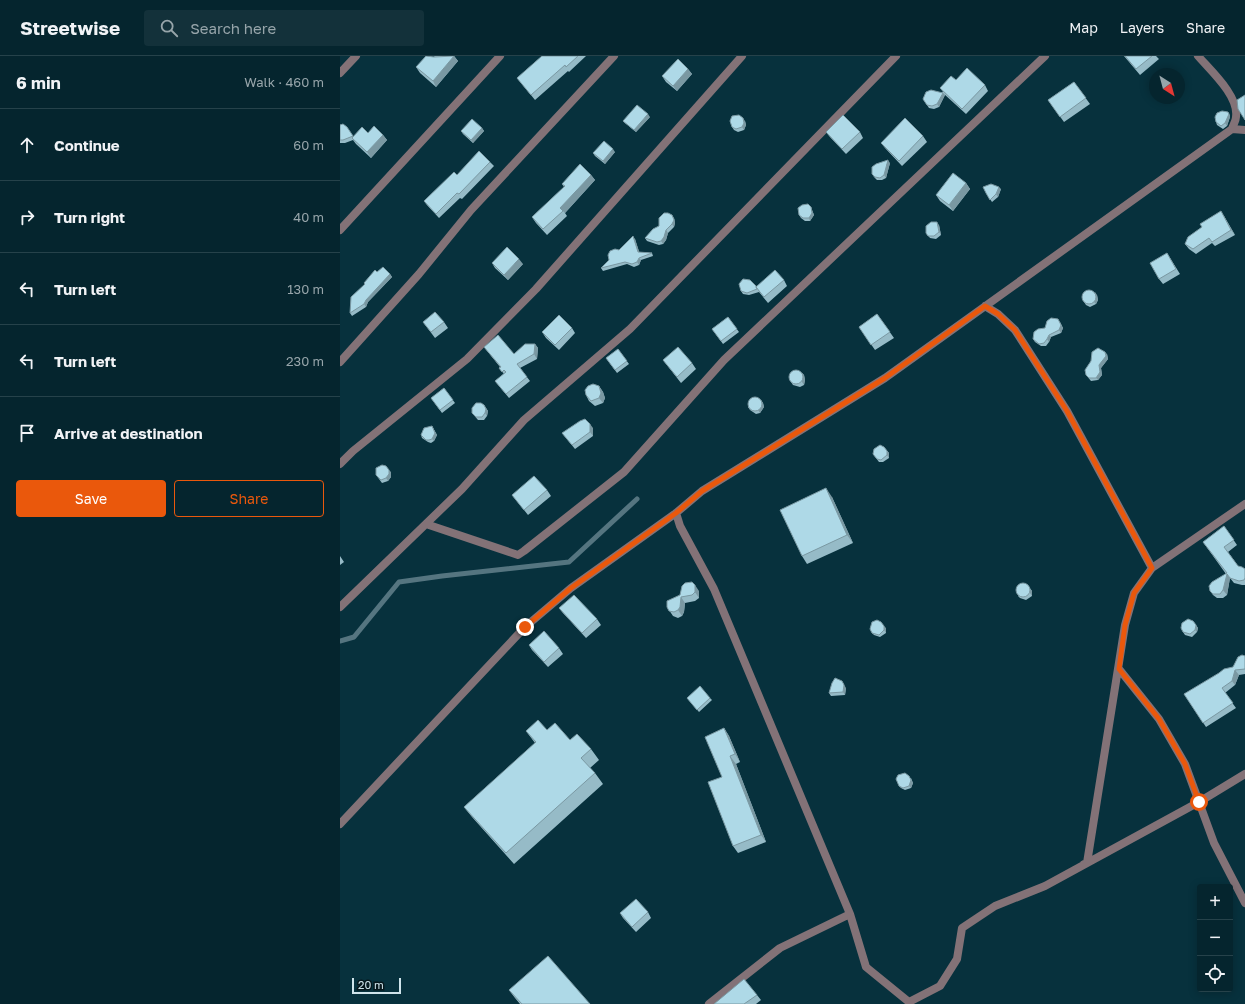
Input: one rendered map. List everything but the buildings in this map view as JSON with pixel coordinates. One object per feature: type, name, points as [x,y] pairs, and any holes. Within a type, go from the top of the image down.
[{"type":"street","points":[[340,73],[356,56]]},
{"type":"street","points":[[340,230],[500,56]]},
{"type":"street","points":[[340,362],[419,274],[471,210],[614,56]]},
{"type":"street","points":[[340,464],[353,451],[467,359],[536,289],[742,56]]},
{"type":"street","points":[[340,607],[462,488],[524,420],[630,329],[896,56]]},
{"type":"street","points":[[426,524],[518,555],[524,551],[624,472],[724,360],[1045,56]]},
{"type":"street","points":[[340,824],[525,627],[571,588],[676,513],[702,491],[885,378],[1232,129],[1236,117],[1235,105],[1231,95],[1198,56]]},
{"type":"street","points":[[1232,129],[1245,130]]},
{"type":"street","points":[[985,306],[998,314],[1015,330],[1055,392],[1067,411],[1152,568]]},
{"type":"street","points":[[1045,886],[1087,862],[1125,625],[1134,593],[1152,568],[1245,504]]},
{"type":"street","points":[[676,513],[680,526],[714,589],[850,914],[866,967],[909,1002],[940,986],[957,959],[962,928],[995,906],[1045,886],[1199,802],[1245,774]]},
{"type":"street","points":[[1119,669],[1159,719],[1185,764],[1214,843],[1245,903]]},
{"type":"street","points":[[709,1004],[780,948],[850,914]]},
{"type":"waterway","points":[[340,641],[354,637],[399,582],[569,562],[637,499]]},
{"type":"route","points":[[525,627],[571,588],[676,513],[702,491],[885,378],[985,306],[998,314],[1015,330],[1067,411],[1152,568],[1134,593],[1125,625],[1119,669],[1159,719],[1185,764],[1199,802]]}]
